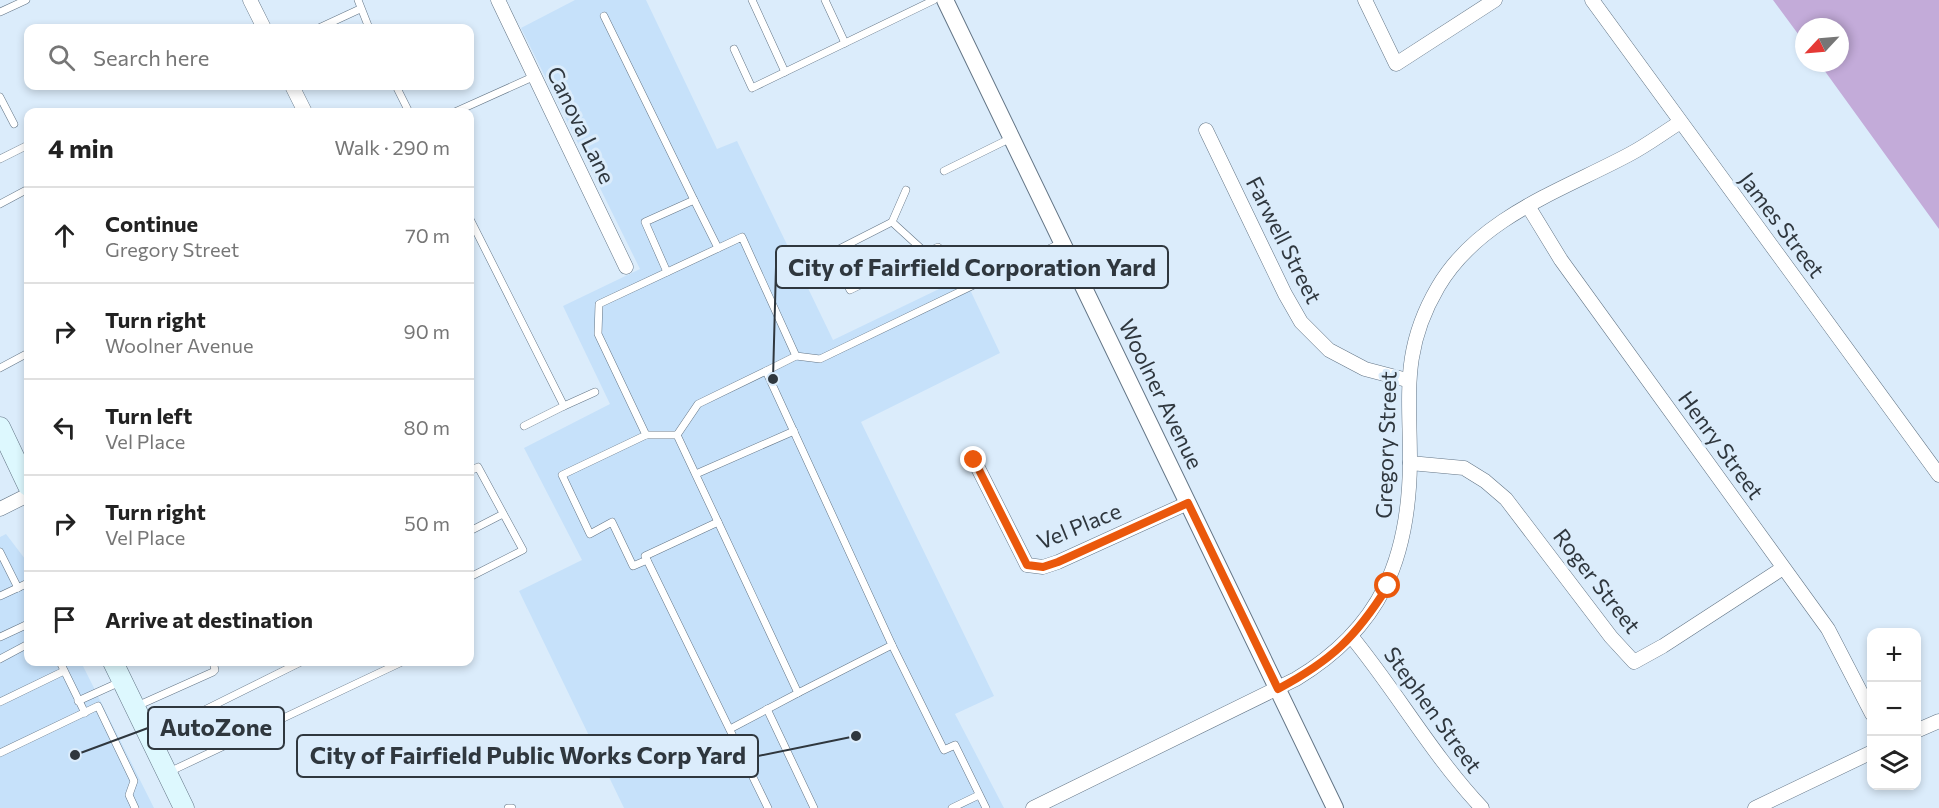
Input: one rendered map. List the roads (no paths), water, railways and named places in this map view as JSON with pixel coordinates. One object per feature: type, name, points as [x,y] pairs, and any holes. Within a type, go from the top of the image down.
[{"type":"main road","points":[[0,427],[24,471]]},
{"type":"main road","points":[[115,666],[184,808]]},
{"type":"street","points":[[250,0],[262,24]]},
{"type":"street","name":"Canova Lane","points":[[498,0],[626,267]]},
{"type":"street","name":"Woolner Avenue","points":[[945,0],[1335,808]]},
{"type":"street","points":[[1365,0],[1396,64],[1495,0]]},
{"type":"street","name":"James Street","points":[[1592,0],[1679,123],[1939,475]]},
{"type":"street","points":[[294,90],[303,108]]},
{"type":"street","name":"Gregory Street","points":[[1033,808],[1278,689],[1323,663],[1364,624],[1388,586],[1398,558],[1405,526],[1410,463],[1407,380],[1414,343],[1438,286],[1467,250],[1500,222],[1632,153],[1679,123]]},
{"type":"street","name":"Farwell Street","points":[[1206,130],[1285,294],[1301,322],[1329,351],[1365,369],[1407,380]]},
{"type":"street","name":"Henry Street","points":[[1528,206],[1561,260],[1828,629],[1867,704]]},
{"type":"street","name":"Vel Place","points":[[974,460],[1027,565],[1043,567],[1058,562],[1188,503]]},
{"type":"street","name":"Roger Street","points":[[1410,463],[1464,468],[1485,481],[1506,499],[1611,637],[1634,662],[1663,646],[1784,568]]},
{"type":"street","points":[[0,509],[24,497]]},
{"type":"street","name":"Stephen Street","points":[[1351,636],[1447,769],[1482,808]]},
{"type":"street","points":[[1921,729],[1939,721]]},
{"type":"street","points":[[1755,808],[1867,754]]},
{"type":"lane","points":[[0,12],[26,0]]},
{"type":"lane","points":[[358,0],[367,24]]},
{"type":"lane","points":[[752,0],[785,72]]},
{"type":"lane","points":[[825,0],[845,43]]},
{"type":"lane","points":[[735,49],[752,88],[934,0]]},
{"type":"lane","points":[[328,24],[360,9]]},
{"type":"lane","points":[[604,16],[718,248]]},
{"type":"lane","points":[[464,108],[535,76]]},
{"type":"lane","points":[[398,90],[407,108]]},
{"type":"lane","points":[[0,97],[14,124]]},
{"type":"lane","points":[[944,171],[1012,137]]},
{"type":"lane","points":[[0,159],[24,147]]},
{"type":"lane","points":[[906,190],[892,222],[831,253],[850,290],[938,247],[981,282]]},
{"type":"lane","points":[[0,204],[24,191]]},
{"type":"lane","points":[[667,272],[645,222],[694,200]]},
{"type":"lane","points":[[892,222],[926,253]]},
{"type":"lane","points":[[474,227],[564,406]]},
{"type":"lane","points":[[646,435],[598,334],[599,304],[742,237],[796,356]]},
{"type":"lane","points":[[677,435],[698,404],[796,356],[820,359],[1063,242]]},
{"type":"lane","points":[[0,368],[24,355]]},
{"type":"lane","points":[[766,371],[892,645],[944,750],[955,745],[986,808]]},
{"type":"lane","points":[[525,426],[595,392]]},
{"type":"lane","points":[[696,474],[794,431]]},
{"type":"lane","points":[[647,560],[633,566],[612,522],[590,534],[562,475],[646,435],[677,435]]},
{"type":"lane","points":[[677,435],[798,693]]},
{"type":"lane","points":[[474,469],[478,467],[523,550],[474,575]]},
{"type":"lane","points":[[474,529],[503,514]]},
{"type":"lane","points":[[718,522],[645,556],[768,808]]},
{"type":"lane","points":[[0,552],[18,588]]},
{"type":"lane","points":[[0,596],[24,585]]},
{"type":"lane","points":[[0,637],[24,626]]},
{"type":"lane","points":[[730,729],[892,645]]},
{"type":"lane","points":[[0,659],[24,646]]},
{"type":"lane","points":[[60,666],[84,713]]},
{"type":"lane","points":[[135,707],[213,672],[214,666]]},
{"type":"lane","points":[[150,737],[293,666]]},
{"type":"lane","points":[[167,774],[394,666]]},
{"type":"lane","points":[[0,702],[64,672]]},
{"type":"lane","points":[[78,701],[122,680]]},
{"type":"lane","points":[[0,753],[98,706],[134,781],[129,795],[135,808]]},
{"type":"lane","points":[[767,709],[814,808]]},
{"type":"lane","points":[[952,808],[979,795]]},
{"type":"place","name":"City of Fairfield Corporation Yard","points":[[773,379]]},
{"type":"place","name":"City of Fairfield Public Works Corp Yard","points":[[856,736]]},
{"type":"place","name":"AutoZone","points":[[75,755]]}]
